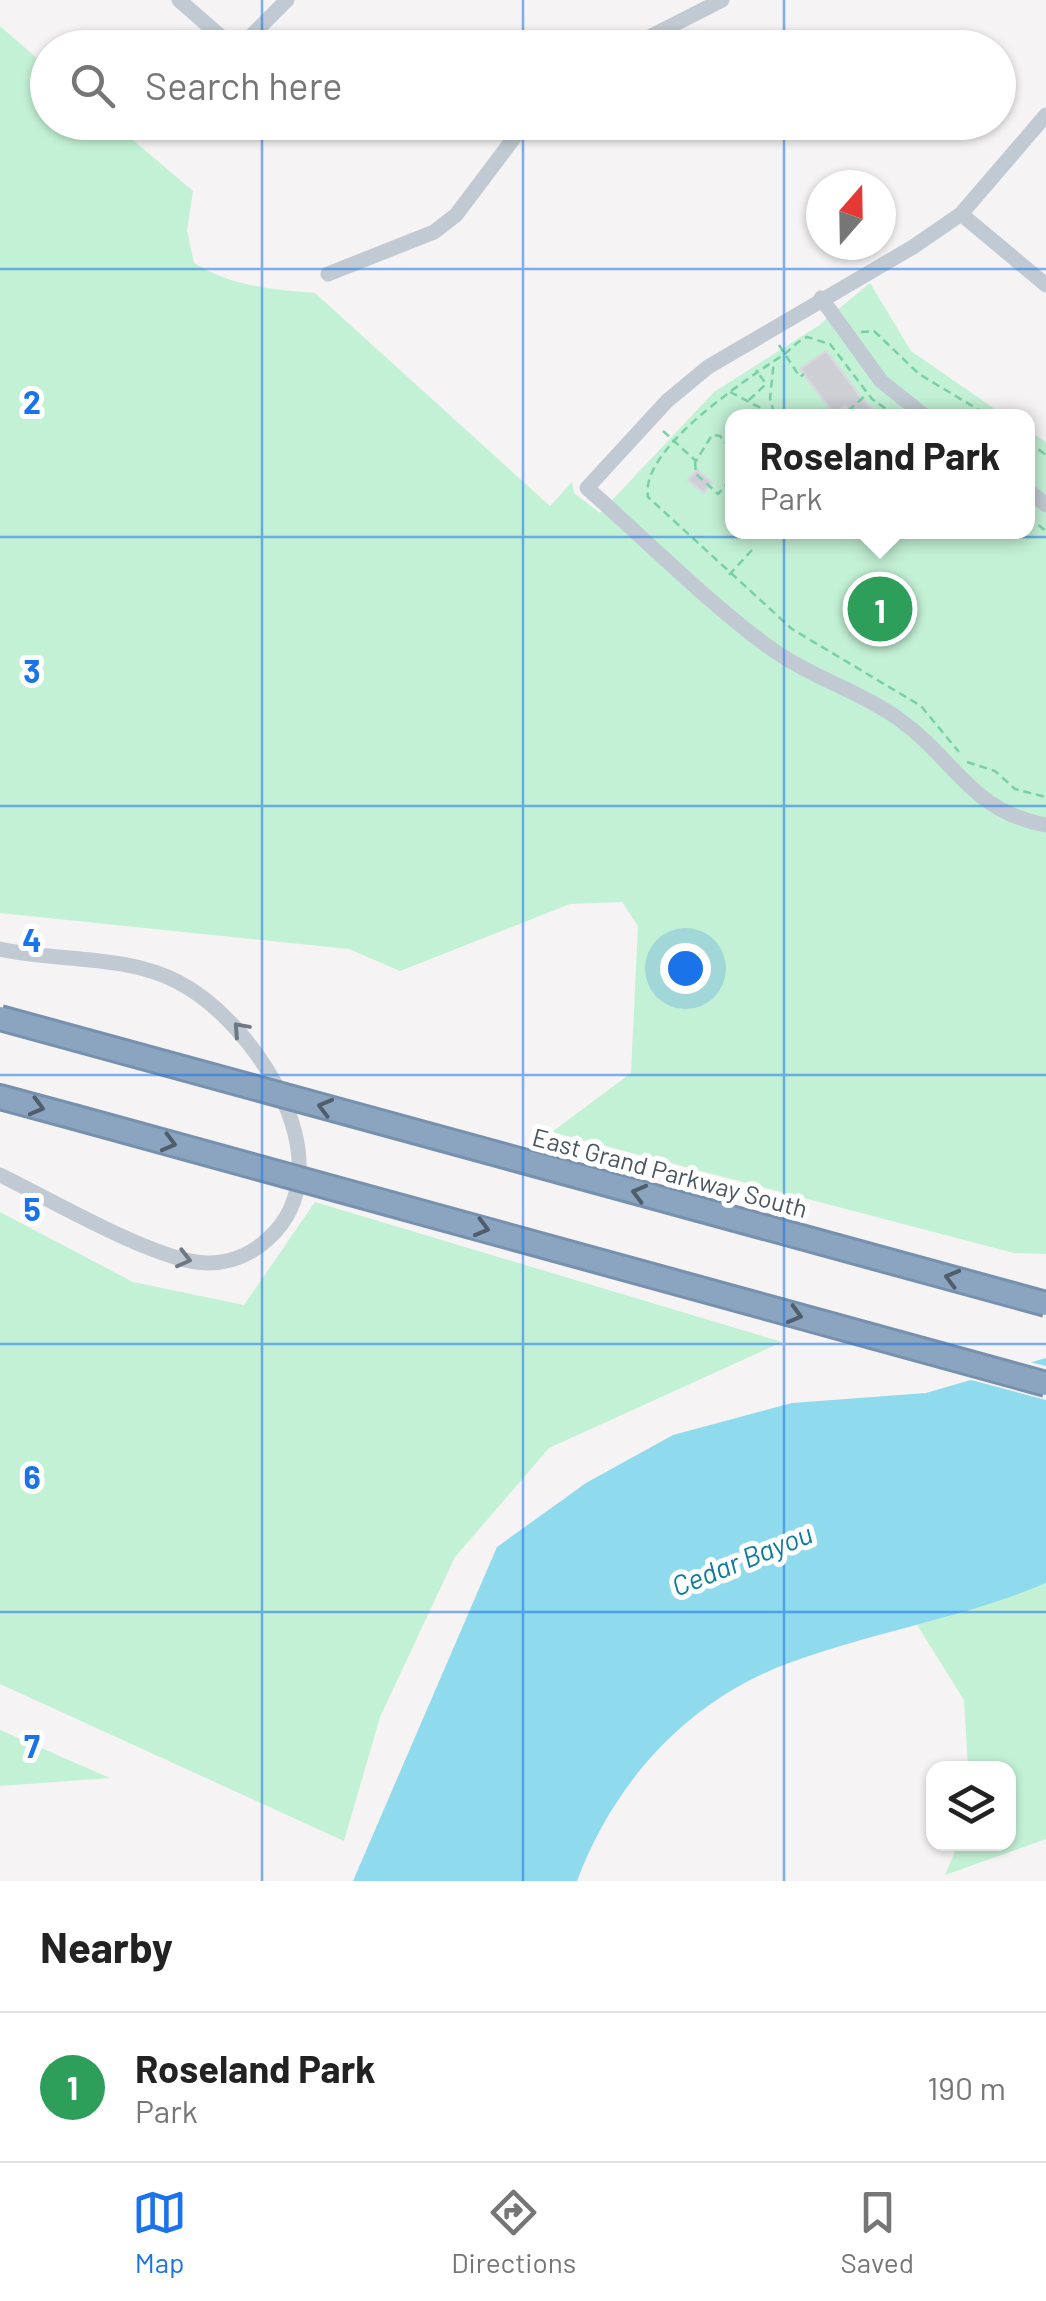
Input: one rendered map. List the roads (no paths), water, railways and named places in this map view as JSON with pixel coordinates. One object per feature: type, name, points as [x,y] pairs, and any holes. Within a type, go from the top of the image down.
[{"type":"highway","name":"East Grand Parkway South","points":[[0,1018],[1046,1304]]},
{"type":"highway","points":[[0,1096],[1046,1384]]},
{"type":"street","points":[[178,0],[214,30]]},
{"type":"street","points":[[255,30],[286,0]]},
{"type":"street","points":[[663,30],[722,0]]},
{"type":"street","points":[[1046,116],[961,214],[913,247],[708,366],[651,419],[587,488],[765,644],[834,688],[899,718],[971,790],[1005,814],[1046,825]]},
{"type":"street","points":[[328,274],[434,232],[456,215],[512,140]]},
{"type":"street","points":[[961,214],[1046,285]]},
{"type":"street","points":[[821,298],[881,382],[915,409]]},
{"type":"street","points":[[0,949],[124,964],[175,980],[201,995],[248,1037],[267,1066],[287,1117],[299,1170],[290,1212],[278,1230],[244,1256],[206,1264],[164,1254],[0,1174]]},
{"type":"water","name":"Cedar Bayou","points":[[1046,1358],[1046,1583],[983,1606],[789,1663],[718,1699],[687,1722],[634,1778],[612,1810],[577,1881],[353,1881],[497,1547],[586,1483],[673,1435],[792,1403],[926,1393]]},
{"type":"place","name":"Roseland Park","points":[[880,609]]}]
